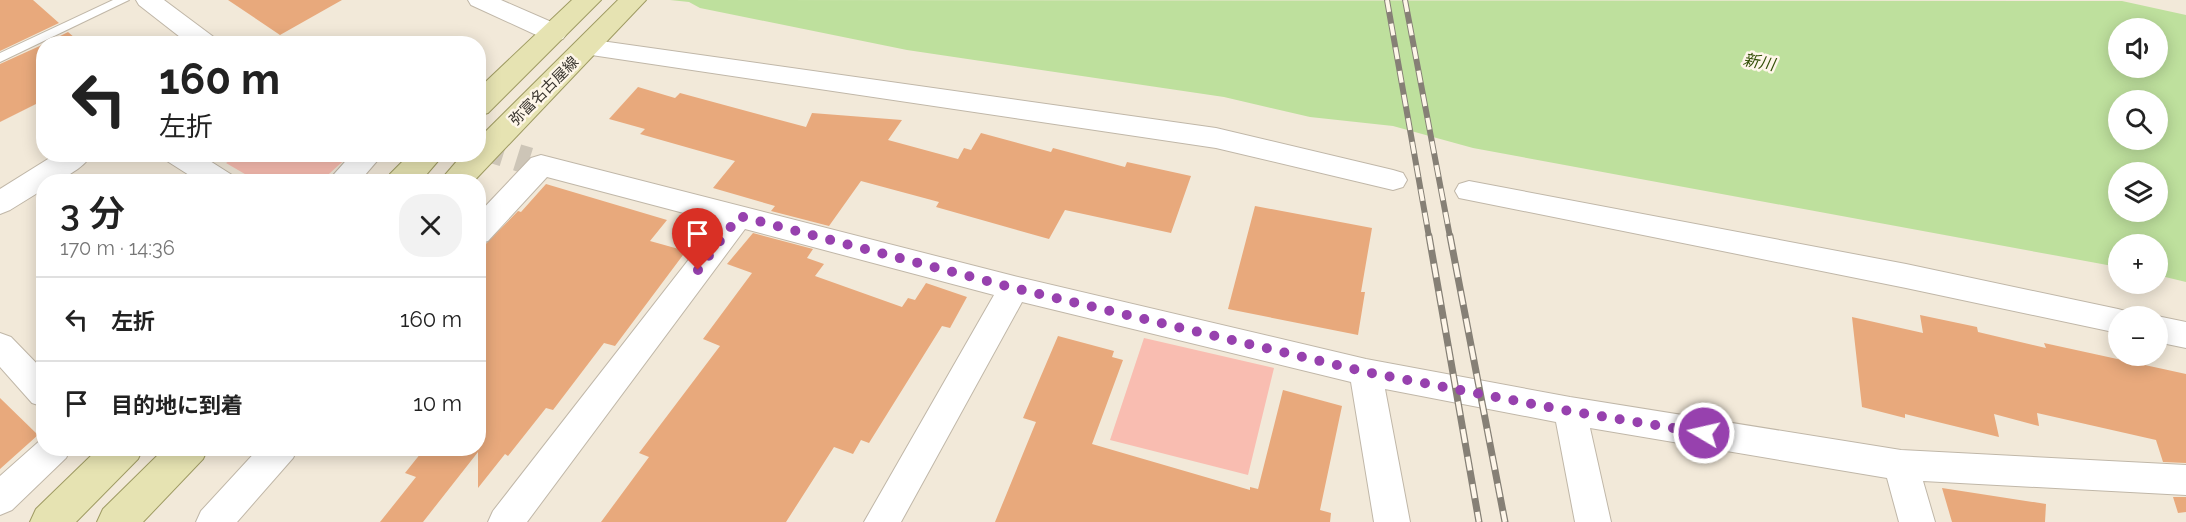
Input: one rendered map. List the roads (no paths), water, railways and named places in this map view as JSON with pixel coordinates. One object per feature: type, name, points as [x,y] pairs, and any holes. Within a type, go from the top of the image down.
[{"type":"main road","points":[[486,98],[586,2]]},
{"type":"main road","name":"弥富名古屋線","points":[[486,150],[626,7]]},
{"type":"main road","points":[[409,174],[421,162]]},
{"type":"main road","name":"弥富名古屋線","points":[[462,174],[474,162]]},
{"type":"main road","points":[[50,522],[117,456]]},
{"type":"main road","points":[[117,522],[182,456]]},
{"type":"street","points":[[148,0],[195,36]]},
{"type":"street","points":[[480,0],[554,33]]},
{"type":"street","points":[[587,47],[1216,138],[1393,180]]},
{"type":"street","points":[[46,174],[65,162]]},
{"type":"street","points":[[190,162],[209,174]]},
{"type":"street","points":[[349,174],[361,162]]},
{"type":"street","points":[[486,223],[535,163],[1014,288],[1366,372],[1569,411],[1901,465],[2186,480]]},
{"type":"street","points":[[0,203],[36,180]]},
{"type":"street","points":[[1469,191],[1906,276],[2108,319]]},
{"type":"street","points":[[506,522],[739,216]]},
{"type":"street","points":[[882,522],[1014,288]]},
{"type":"street","points":[[2168,331],[2186,335]]},
{"type":"street","points":[[0,346],[36,384]]},
{"type":"street","points":[[1366,372],[1392,522]]},
{"type":"street","points":[[1569,411],[1593,522]]},
{"type":"street","points":[[0,499],[46,456]]},
{"type":"street","points":[[214,522],[274,456]]},
{"type":"street","points":[[1901,465],[1917,522]]},
{"type":"lane","points":[[47,36],[123,0]]},
{"type":"lane","points":[[0,58],[36,41]]},
{"type":"water","name":"新川","points":[[670,0],[2122,1],[2186,15],[2186,282],[2168,278],[2168,234],[2108,234],[2108,265],[1473,148],[1393,126],[1310,117],[1224,97],[907,50],[700,8],[689,2]]},
{"type":"tunnel","points":[[486,148],[529,161]]},
{"type":"railway","points":[[1387,0],[1429,237]]},
{"type":"railway","points":[[1405,0],[1450,237]]},
{"type":"railway","points":[[1429,236],[1479,522]]},
{"type":"railway","points":[[1450,236],[1505,522]]}]
